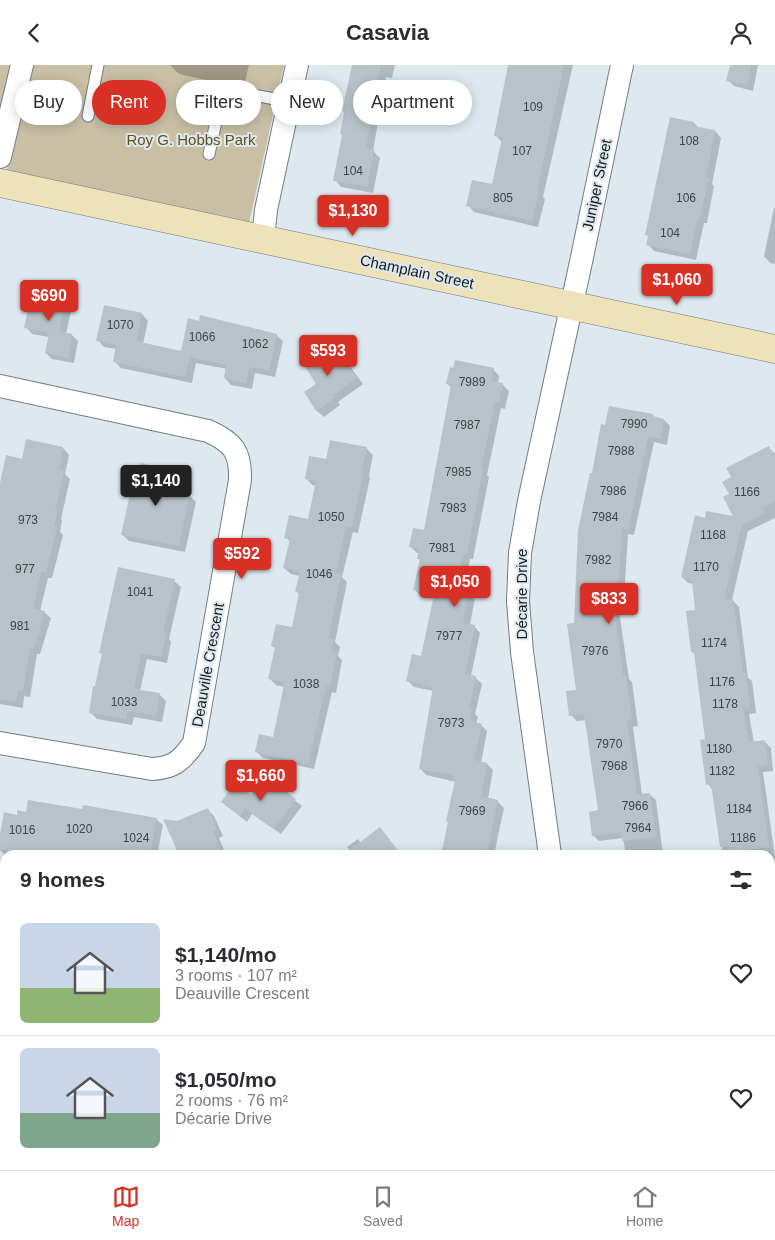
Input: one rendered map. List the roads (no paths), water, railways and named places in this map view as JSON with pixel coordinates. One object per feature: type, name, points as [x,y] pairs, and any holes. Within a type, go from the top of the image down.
[{"type":"street","points":[[0,157],[22,65]]},
{"type":"street","points":[[294,80],[297,65]]},
{"type":"street","name":"Juniper Street","points":[[571,306],[622,65]]},
{"type":"street","points":[[263,239],[266,210],[285,125]]},
{"type":"street","name":"Champlain Street","points":[[0,183],[775,349]]},
{"type":"street","name":"Décarie Drive","points":[[549,850],[522,652],[518,601],[520,562],[529,501],[571,306]]},
{"type":"street","name":"Deauville Crescent","points":[[0,386],[208,431],[224,438],[236,451],[241,466],[194,743],[186,755],[175,764],[164,769],[152,769],[0,743]]},
{"type":"lane","points":[[88,116],[98,65]]},
{"type":"lane","points":[[209,154],[223,89],[271,98]]},
{"type":"park label","name":"Roy G. Hobbs Park","points":[[191,140]]}]
